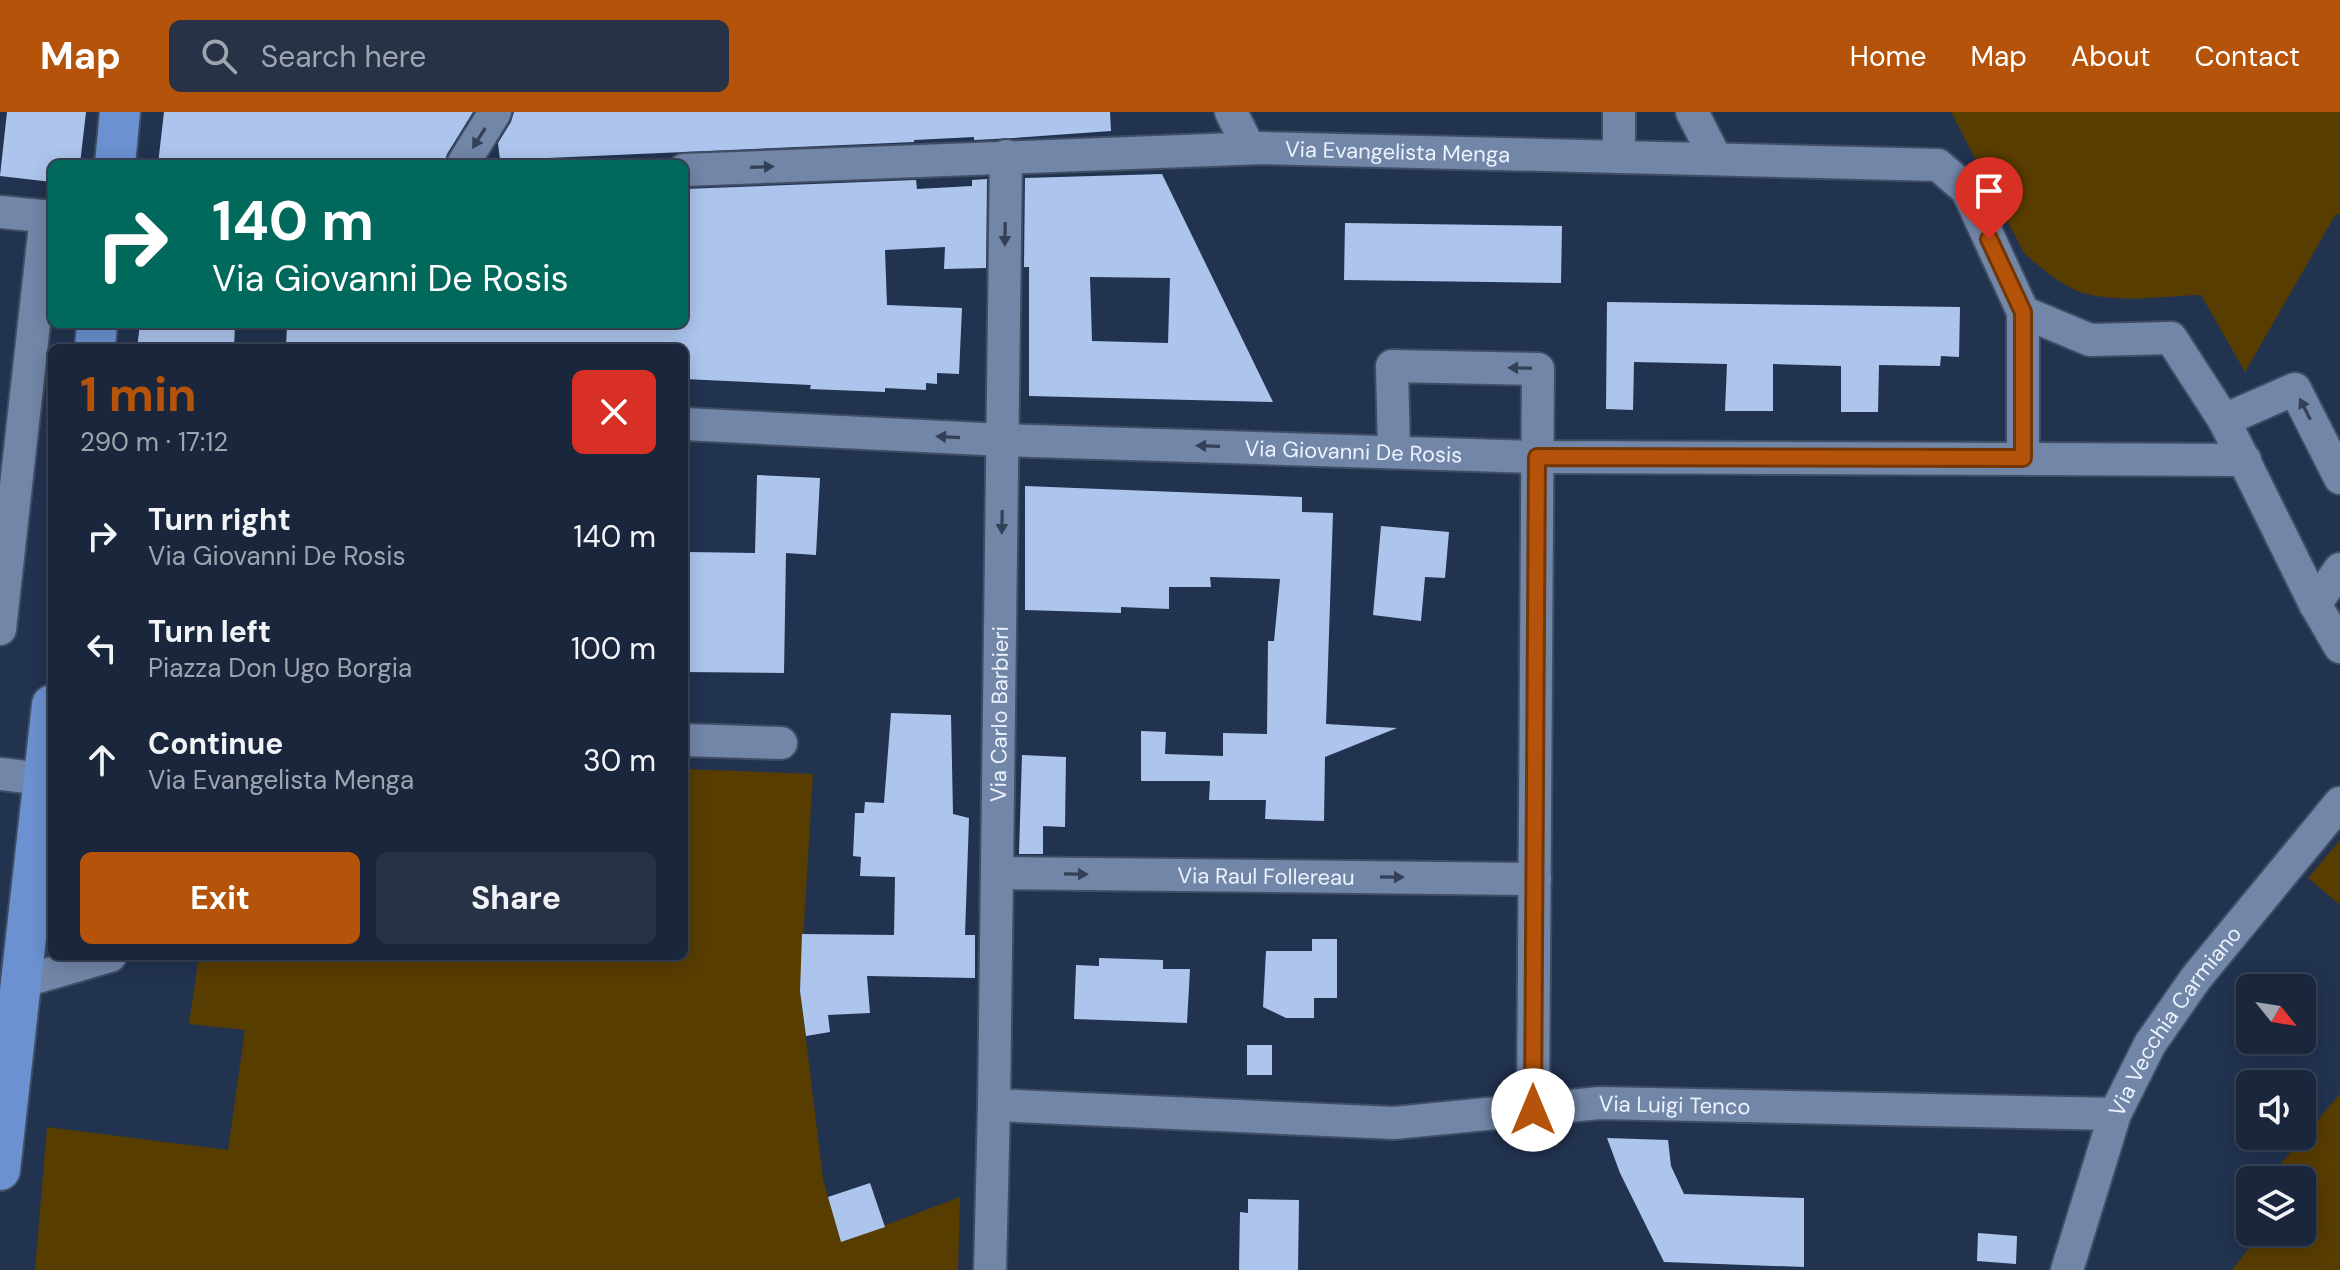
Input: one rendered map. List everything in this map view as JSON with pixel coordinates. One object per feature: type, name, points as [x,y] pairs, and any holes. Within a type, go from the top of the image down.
[{"type":"main road","points":[[115,160],[120,112]]},
{"type":"main road","points":[[0,1170],[48,780]]},
{"type":"street","points":[[465,160],[495,112]]},
{"type":"street","points":[[1231,112],[1249,148]]},
{"type":"street","points":[[1619,112],[1619,157]]},
{"type":"street","points":[[1692,112],[1716,159]]},
{"type":"street","name":"Via Evangelista Menga","points":[[688,170],[1249,148],[1938,165],[1967,190],[2023,312]]},
{"type":"street","name":"Via Carlo Barbieri","points":[[990,1270],[1006,156]]},
{"type":"street","points":[[0,212],[48,216]]},
{"type":"street","points":[[0,629],[48,224]]},
{"type":"street","points":[[2023,458],[2023,312],[2090,340],[2171,338],[2224,420],[2315,604],[2340,647]]},
{"type":"street","points":[[1394,452],[1392,366],[1538,369],[1533,1110]]},
{"type":"street","points":[[2224,420],[2295,389],[2340,478]]},
{"type":"street","name":"Via Giovanni De Rosis","points":[[688,424],[1003,440],[1537,457],[2245,460]]},
{"type":"street","points":[[2315,604],[2340,569]]},
{"type":"street","points":[[688,740],[781,743]]},
{"type":"street","points":[[0,774],[48,780]]},
{"type":"street","name":"Via Vecchia Carmiano","points":[[2067,1270],[2115,1114],[2150,1044],[2196,978],[2340,803]]},
{"type":"street","name":"Via Raul Follereau","points":[[998,873],[1535,879]]},
{"type":"street","points":[[21,982],[96,960]]},
{"type":"street","name":"Via Luigi Tenco","points":[[994,1105],[1394,1123],[1600,1103],[2115,1114]]},
{"type":"shaded area","points":[[1951,112],[2340,112],[2340,215],[2336,214],[2245,372],[2201,295],[2129,299],[2087,294],[2062,283],[2024,253]]},
{"type":"shaded area","points":[[688,769],[813,774],[800,991],[823,1179],[841,1242],[960,1197],[958,1270],[35,1270],[47,1127],[228,1150],[245,1030],[189,1024],[198,960],[688,960]]},
{"type":"shaded area","points":[[2340,840],[2340,905],[2308,878]]},
{"type":"shaded area","points":[[2340,1094],[2340,1270],[2232,1270],[2251,1246],[2316,1246],[2316,1166],[2279,1166],[2292,1150],[2316,1150],[2316,1122]]},
{"type":"building","points":[[7,112],[86,112],[80,160],[48,160],[48,182],[0,176]]},
{"type":"building","points":[[164,112],[473,112],[445,160],[158,160]]},
{"type":"building","points":[[514,112],[1110,112],[1111,131],[974,140],[974,137],[500,160],[498,143]]},
{"type":"building","points":[[1162,174],[1273,402],[1029,396],[1029,267],[1024,267],[1025,178]],"holes":[[[1090,277],[1170,278],[1168,343],[1092,341]]]},
{"type":"building","points":[[987,179],[986,268],[944,269],[945,247],[885,250],[887,305],[962,308],[959,374],[937,373],[937,384],[926,383],[926,390],[810,389],[811,385],[688,379],[688,344],[286,344],[287,328],[688,328],[688,189],[916,180],[917,189],[972,186],[972,180]]},
{"type":"building","points":[[1345,223],[1562,226],[1561,283],[1344,280]]},
{"type":"building","points":[[1607,302],[1960,307],[1959,357],[1941,356],[1940,366],[1879,365],[1878,412],[1841,412],[1841,366],[1773,364],[1773,411],[1725,411],[1727,364],[1634,362],[1633,410],[1606,409]]},
{"type":"building","points":[[140,328],[235,328],[234,344],[138,344]]},
{"type":"building","points":[[757,475],[820,478],[816,555],[786,553],[784,673],[688,672],[688,552],[755,553]]},
{"type":"building","points":[[1025,486],[1302,497],[1302,512],[1333,513],[1326,724],[1397,728],[1325,757],[1324,821],[1265,819],[1266,800],[1209,800],[1210,781],[1141,781],[1141,731],[1166,732],[1165,754],[1223,756],[1223,733],[1267,734],[1268,641],[1274,641],[1280,579],[1210,577],[1211,587],[1169,587],[1169,609],[1121,607],[1121,613],[1025,610]]},
{"type":"building","points":[[1381,526],[1449,532],[1445,578],[1425,577],[1421,621],[1373,615]]},
{"type":"building","points":[[891,713],[951,715],[953,814],[969,818],[965,935],[975,935],[975,978],[867,976],[870,1013],[828,1015],[830,1032],[806,1036],[800,991],[802,934],[894,935],[895,877],[860,876],[861,857],[853,856],[855,813],[864,813],[865,802],[884,803]]},
{"type":"building","points":[[1022,755],[1066,757],[1065,827],[1043,826],[1043,854],[1019,854]]},
{"type":"building","points":[[1312,939],[1337,939],[1337,998],[1314,998],[1314,1018],[1286,1018],[1263,1007],[1266,951],[1312,951]]},
{"type":"building","points":[[1099,958],[1163,960],[1163,969],[1190,969],[1187,1023],[1074,1019],[1076,965],[1099,966]]},
{"type":"building","points":[[1247,1045],[1272,1045],[1272,1075],[1247,1075]]},
{"type":"building","points":[[1607,1138],[1668,1140],[1671,1166],[1684,1194],[1804,1198],[1804,1267],[1664,1262],[1620,1173]]},
{"type":"building","points":[[870,1183],[885,1227],[841,1242],[828,1197]]},
{"type":"building","points":[[1248,1199],[1299,1200],[1298,1270],[1239,1270],[1240,1212],[1248,1213]]},
{"type":"building","points":[[1978,1233],[2017,1236],[2016,1264],[1977,1261]]},
{"type":"route","points":[[1533,1110],[1537,457],[2023,458],[2023,312],[1989,239]]}]
